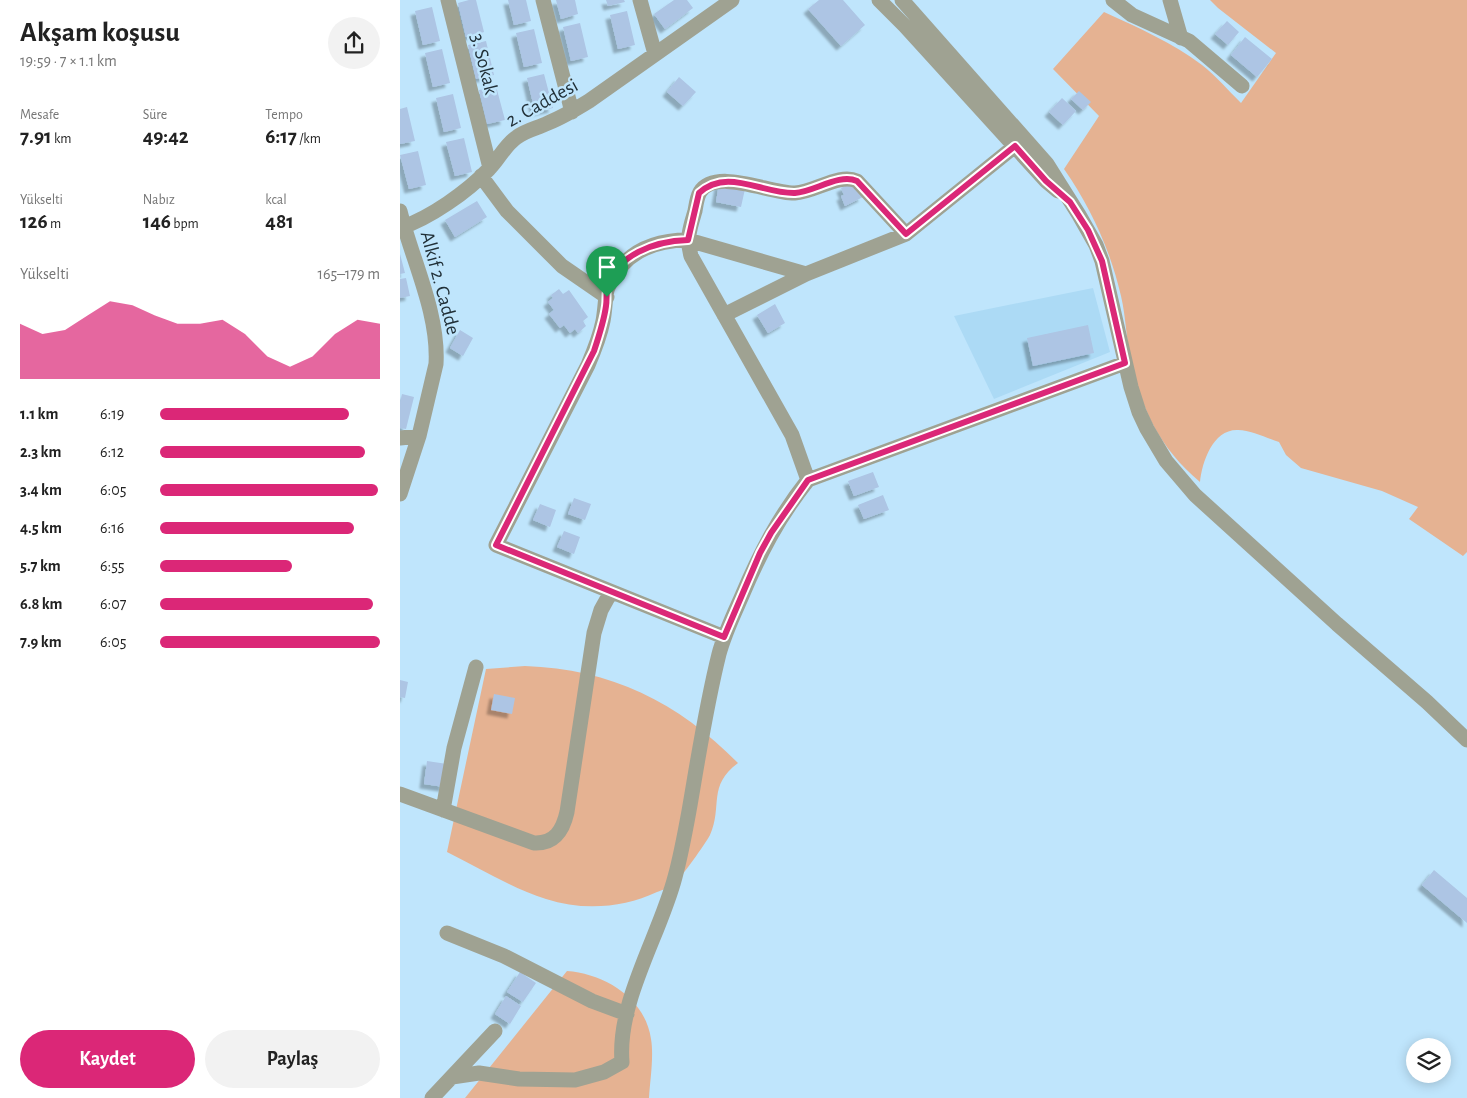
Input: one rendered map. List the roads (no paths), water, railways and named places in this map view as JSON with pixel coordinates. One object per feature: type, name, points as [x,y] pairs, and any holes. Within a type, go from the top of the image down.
[{"type":"street","name":"3. Sokak","points":[[448,0],[486,172]]},
{"type":"street","points":[[543,0],[572,112]]},
{"type":"street","points":[[640,0],[655,54]]},
{"type":"street","name":"2. Caddesi","points":[[402,228],[444,205],[486,172],[516,138],[523,133],[548,124],[572,112],[732,0]]},
{"type":"street","points":[[879,0],[1046,181],[1070,202]]},
{"type":"street","points":[[902,0],[981,87],[1047,164],[1088,230],[1102,261],[1135,400],[1147,429],[1166,460],[1184,484],[1467,740]]},
{"type":"street","points":[[1113,0],[1132,15],[1189,41],[1242,86]]},
{"type":"street","points":[[1170,0],[1181,38]]},
{"type":"street","points":[[724,315],[806,274],[906,234],[1015,146]]},
{"type":"street","points":[[486,172],[507,210],[562,266],[607,297]]},
{"type":"street","points":[[808,480],[792,435],[694,261],[688,240],[699,193],[708,186],[723,181],[795,193],[810,190],[844,178],[852,178],[857,181],[906,234]]},
{"type":"street","name":"Alkif 2. Cadde","points":[[400,211],[402,228],[433,321],[436,364],[419,436],[400,494]]},
{"type":"street","points":[[724,637],[496,545],[588,365],[599,336],[608,289],[612,279],[634,254],[660,242],[688,240],[806,274]]},
{"type":"street","points":[[452,1077],[479,1073],[519,1079],[575,1080],[600,1074],[622,1062],[622,1038],[627,1014],[677,872],[715,670],[724,637],[760,553],[771,533],[808,480],[1125,363]]},
{"type":"street","points":[[400,438],[419,436]]},
{"type":"street","points":[[400,794],[534,843],[546,842],[556,838],[562,829],[567,812],[596,627],[601,610],[611,592]]},
{"type":"street","points":[[443,810],[454,748],[476,667]]},
{"type":"street","points":[[447,933],[504,956],[586,998],[627,1014]]},
{"type":"street","points":[[432,1098],[495,1031]]}]
